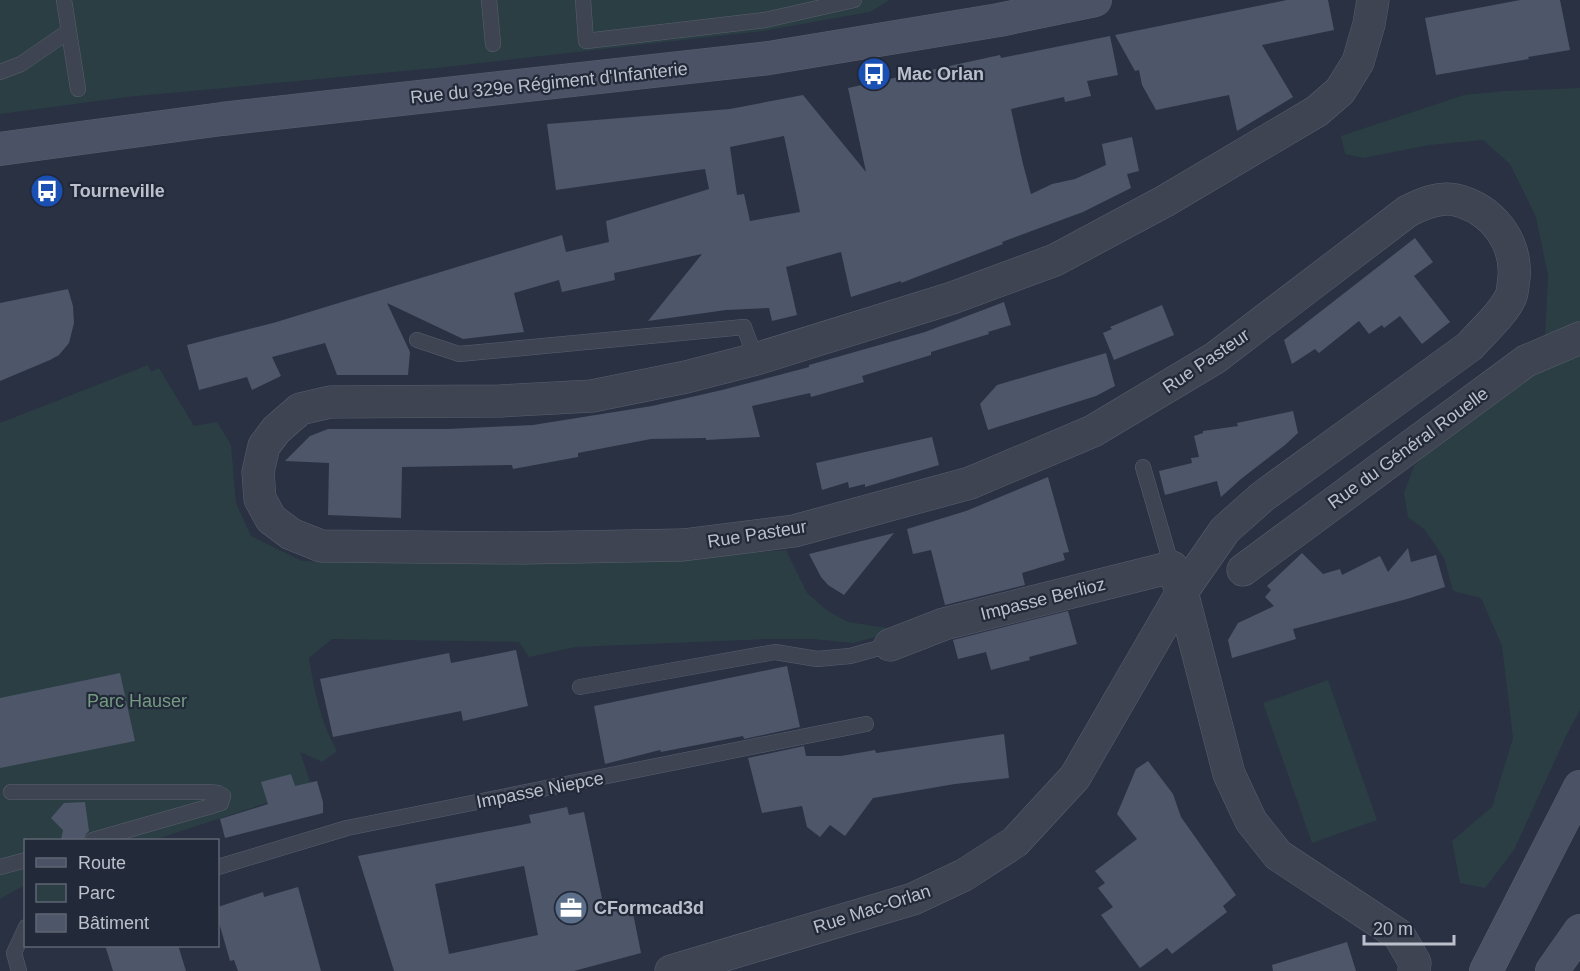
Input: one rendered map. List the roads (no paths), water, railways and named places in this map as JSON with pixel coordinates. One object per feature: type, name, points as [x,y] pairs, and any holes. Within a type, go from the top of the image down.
[{"type":"street","name":"Rue du 329e Régiment d'Infanterie","points":[[0,149],[222,119],[769,58],[999,20],[1095,0]]},
{"type":"street","name":"Rue Pasteur","points":[[1177,580],[1262,497],[1470,346],[1496,317],[1511,296],[1514,274],[1512,250],[1497,223],[1476,208],[1455,200],[1429,201],[1408,211],[1215,358],[1094,432],[970,483],[794,531],[683,545],[521,548],[321,546],[291,534],[272,519],[260,499],[258,472],[264,446],[276,430],[300,409],[330,402],[500,401],[592,396],[686,377],[756,359],[952,298],[1055,260],[1165,201],[1317,111],[1340,91],[1358,62],[1373,0]]},
{"type":"street","name":"Rue du Général Rouelle","points":[[1243,570],[1526,362],[1580,338]]},
{"type":"street","name":"Impasse Berlioz","points":[[890,645],[944,624],[1177,580]]},
{"type":"street","name":"Rue Mac-Orlan","points":[[671,971],[913,899],[964,874],[1015,842],[1075,777],[1177,580]]},
{"type":"street","points":[[1177,580],[1229,774],[1251,821],[1278,855],[1399,935],[1415,963],[1414,971]]},
{"type":"street","points":[[1486,971],[1575,807]]},
{"type":"street","points":[[1552,971],[1580,931]]},
{"type":"lane","points":[[64,0],[78,89]]},
{"type":"lane","points":[[489,0],[493,44]]},
{"type":"lane","points":[[583,0],[586,40],[765,20],[855,0]]},
{"type":"lane","points":[[0,72],[21,64],[69,31]]},
{"type":"lane","points":[[417,340],[459,354],[744,327],[756,359]]},
{"type":"lane","points":[[1143,467],[1177,580]]},
{"type":"lane","points":[[580,687],[776,652],[817,659],[850,656],[890,645]]},
{"type":"lane","name":"Impasse Niepce","points":[[219,867],[347,828],[866,724]]},
{"type":"lane","points":[[11,792],[208,792],[223,796],[221,802],[214,805],[96,839]]},
{"type":"lane","points":[[0,867],[24,861]]},
{"type":"lane","points":[[19,971],[14,952],[24,931]]},
{"type":"place","name":"Mac Orlan","points":[[874,74]]},
{"type":"place","name":"Tourneville","points":[[47,191]]},
{"type":"place","name":"CFormcad3d","points":[[571,908]]},
{"type":"park label","name":"Parc Hauser","points":[[137,701]]}]
